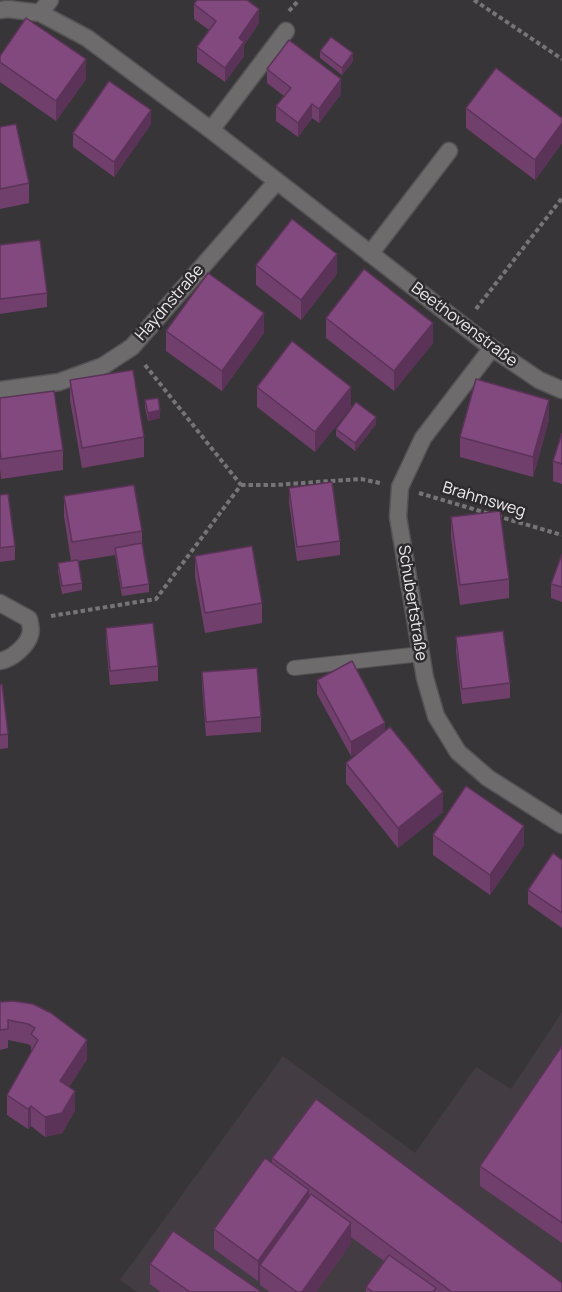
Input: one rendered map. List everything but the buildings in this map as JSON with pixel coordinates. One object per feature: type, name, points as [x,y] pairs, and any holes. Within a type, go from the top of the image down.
[{"type":"street","name":"Beethovenstraße","points":[[0,10],[45,7],[278,181],[492,348],[539,380],[562,390]]},
{"type":"street","points":[[211,130],[286,31]]},
{"type":"street","points":[[370,254],[449,152]]},
{"type":"street","name":"Haydnstraße","points":[[0,390],[59,382],[102,366],[132,347],[278,181]]},
{"type":"street","name":"Schubertstraße","points":[[492,348],[423,438],[400,487],[398,517],[425,678],[436,716],[458,752],[488,778],[562,825]]},
{"type":"street","points":[[0,603],[29,619],[31,634],[19,652],[0,661]]},
{"type":"lane","points":[[294,668],[421,654]]},
{"type":"path","points":[[474,0],[562,59]]},
{"type":"path","points":[[463,326],[562,198]]},
{"type":"path","points":[[29,619],[156,599],[241,485],[132,347]]},
{"type":"path","name":"Brahmsweg","points":[[241,485],[361,479],[400,487],[562,535]]},
{"type":"shaded area","points":[[562,1012],[562,1292],[137,1292],[120,1280],[283,1056],[415,1153],[476,1067],[511,1089]]}]
